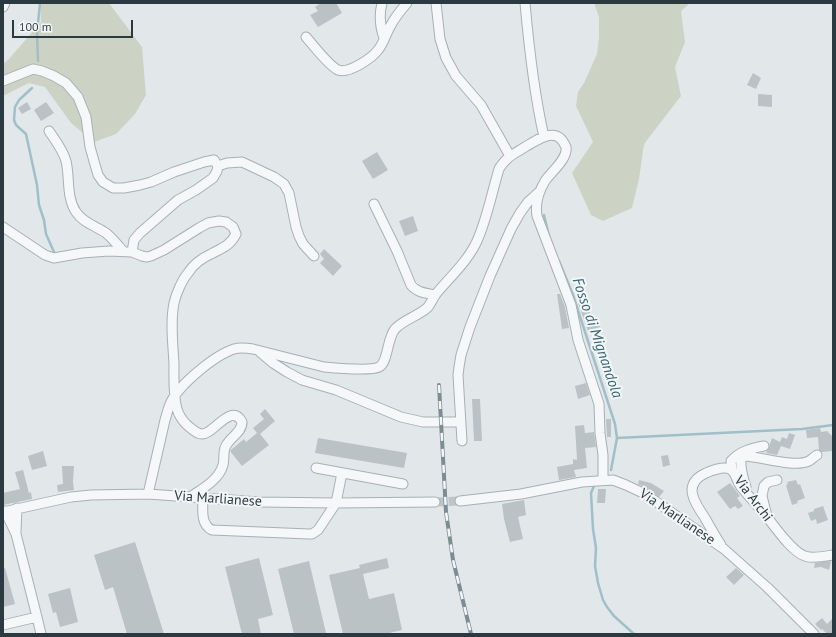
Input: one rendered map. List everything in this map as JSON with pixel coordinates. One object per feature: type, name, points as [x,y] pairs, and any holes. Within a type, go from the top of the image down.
[{"type":"street","points":[[3,7],[5,3]]},
{"type":"street","points":[[382,3],[380,21],[381,31],[384,38]]},
{"type":"street","points":[[306,37],[332,65],[338,70],[345,71],[359,65],[378,50],[394,19],[407,3]]},
{"type":"street","points":[[436,3],[440,39],[446,58],[456,76],[475,97],[484,110],[510,156]]},
{"type":"street","points":[[525,3],[531,63],[544,137]]},
{"type":"street","points":[[3,81],[33,69],[54,76],[66,83],[78,97],[86,117],[90,147],[98,175],[103,182],[113,188],[140,186],[174,172],[214,160],[218,166],[213,178],[178,200],[140,233],[127,251]]},
{"type":"street","points":[[49,131],[66,159],[69,194],[75,212],[81,218],[106,233],[127,251]]},
{"type":"street","points":[[148,494],[171,401],[197,372],[218,357],[235,349],[244,348],[324,367],[377,368],[383,364],[392,334],[396,328],[426,309],[459,268],[477,242],[499,169],[504,162],[510,156],[544,137],[550,136],[556,136],[560,139],[566,147],[566,152],[545,181],[540,191],[536,203],[536,216],[571,305],[578,340],[599,404],[600,433],[603,455],[603,480]]},
{"type":"street","points":[[218,166],[227,163],[242,162],[274,177],[284,184],[289,193],[299,236],[303,244],[314,256]]},
{"type":"street","points":[[462,441],[458,379],[461,354],[490,276],[516,219],[528,202],[540,191]]},
{"type":"street","points":[[374,204],[413,288],[420,292],[436,295]]},
{"type":"street","points":[[3,227],[44,254],[52,257],[109,251],[127,251],[142,256],[151,256],[208,224],[219,221],[226,222],[233,227],[236,234],[233,241],[196,264],[182,283],[174,303],[175,396],[180,418],[199,433],[205,433],[226,418],[234,415],[238,416],[242,422],[241,428],[224,449],[223,465],[217,476],[204,488],[190,497]]},
{"type":"street","points":[[259,351],[273,363],[302,380],[336,390],[402,417],[423,422],[461,422]]},
{"type":"street","points":[[732,470],[732,461],[738,454],[764,446]]},
{"type":"street","points":[[751,500],[743,479],[741,467],[741,459],[745,456],[754,456],[787,463],[804,463],[817,455]]},
{"type":"street","points":[[316,468],[403,484]]},
{"type":"street","name":"Via Archi","points":[[724,549],[695,504],[692,495],[694,482],[700,476],[722,468],[732,470],[739,485],[751,500],[787,542],[797,551],[806,556],[833,555]]},
{"type":"street","points":[[203,498],[204,520],[210,529],[309,534],[318,530],[336,504],[342,473]]},
{"type":"street","name":"Via Marlianese","points":[[460,501],[521,494],[582,482],[613,480],[645,494],[724,549],[768,588],[814,634]]},
{"type":"street","points":[[767,518],[762,496],[764,486],[768,482],[777,480]]},
{"type":"street","name":"Via Marlianese","points":[[4,511],[71,497],[91,495],[148,494],[259,502],[336,504],[435,502]]},
{"type":"street","points":[[16,534],[17,508]]},
{"type":"street","points":[[4,511],[16,534],[41,634]]},
{"type":"street","points":[[3,625],[37,617]]},
{"type":"green space","points":[[38,3],[109,3],[142,47],[146,95],[135,114],[116,134],[94,142],[71,123],[45,87],[29,83],[3,96],[3,64],[41,22],[40,5]]},
{"type":"green space","points":[[594,3],[690,3],[681,11],[685,42],[675,67],[681,96],[644,144],[639,179],[632,208],[603,221],[591,215],[572,173],[593,142],[576,106],[578,92],[584,83],[597,54],[599,17]]},
{"type":"building","points":[[321,3],[336,3],[342,13],[318,27],[310,15],[318,11],[315,7]]},
{"type":"building","points":[[753,73],[761,78],[756,89],[747,85]]},
{"type":"building","points":[[758,94],[772,95],[772,107],[758,106]]},
{"type":"building","points":[[27,102],[31,109],[22,114],[18,108]]},
{"type":"building","points":[[46,102],[54,113],[41,121],[34,110]]},
{"type":"building","points":[[377,152],[388,170],[373,179],[362,161]]},
{"type":"building","points":[[413,216],[418,231],[405,236],[399,221]]},
{"type":"building","points":[[324,249],[342,266],[333,276],[320,263],[324,259],[320,254]]},
{"type":"building","points":[[557,294],[560,294],[565,307],[569,328],[562,329]]},
{"type":"building","points":[[586,300],[592,320],[597,318],[600,327],[588,331],[578,303]]},
{"type":"building","points":[[586,383],[590,395],[578,399],[575,386]]},
{"type":"building","points":[[472,399],[480,399],[482,441],[474,441]]},
{"type":"building","points":[[265,409],[275,421],[260,434],[269,445],[242,466],[230,451],[244,439],[246,442],[257,433],[253,428],[264,419],[260,414]]},
{"type":"building","points":[[606,419],[611,419],[611,437],[607,437]]},
{"type":"building","points":[[584,425],[585,433],[594,432],[596,447],[585,448],[587,468],[574,470],[576,477],[559,480],[557,467],[573,464],[573,459],[577,460],[575,426]]},
{"type":"building","points":[[820,428],[821,432],[827,431],[832,436],[833,451],[822,452],[819,450],[818,437],[807,438],[806,430]]},
{"type":"building","points":[[789,433],[795,435],[790,449],[781,446],[777,455],[766,453],[772,438],[780,442],[782,437],[787,439]]},
{"type":"building","points":[[318,438],[407,453],[404,468],[315,453]]},
{"type":"building","points":[[43,451],[47,466],[32,470],[28,456]]},
{"type":"building","points":[[668,455],[670,465],[663,467],[661,456]]},
{"type":"building","points":[[62,466],[74,466],[74,490],[58,492],[57,485],[63,484]]},
{"type":"building","points":[[23,470],[32,499],[3,505],[3,493],[20,489],[15,472]]},
{"type":"building","points":[[639,480],[651,483],[664,491],[659,497],[638,484]]},
{"type":"building","points":[[796,480],[798,485],[800,484],[805,498],[792,505],[786,485],[788,484],[787,482]]},
{"type":"building","points":[[730,483],[740,496],[737,498],[743,506],[738,509],[735,506],[730,509],[717,492]]},
{"type":"building","points":[[598,489],[606,489],[605,503],[597,503]]},
{"type":"building","points":[[524,500],[526,515],[518,517],[523,539],[510,542],[502,504]]},
{"type":"building","points":[[823,506],[828,520],[817,524],[816,519],[811,521],[808,513]]},
{"type":"building","points":[[135,542],[164,634],[127,634],[113,587],[105,590],[94,555]]},
{"type":"building","points":[[259,558],[273,615],[258,619],[261,634],[242,634],[225,567]]},
{"type":"building","points":[[387,558],[389,568],[363,574],[369,599],[394,593],[402,630],[385,634],[343,634],[329,575],[360,568],[359,565]]},
{"type":"building","points":[[309,561],[326,633],[294,634],[278,569]]},
{"type":"building","points":[[830,561],[829,570],[821,567],[814,568],[815,563]]},
{"type":"building","points":[[5,568],[15,604],[3,607],[3,569]]},
{"type":"building","points":[[736,568],[744,575],[734,585],[726,577]]},
{"type":"building","points":[[70,588],[78,622],[60,627],[56,612],[53,613],[48,594]]},
{"type":"building","points":[[822,618],[827,624],[833,618],[833,634],[827,634],[815,624]]},
{"type":"waterway","points":[[38,61],[37,33],[40,3]]},
{"type":"waterway","points":[[32,88],[19,100],[15,107],[14,120],[16,125],[26,134],[37,185],[39,205],[44,220],[46,234],[54,252]]},
{"type":"waterway","name":"Fosso di Mignandola","points":[[544,215],[549,236]]},
{"type":"waterway","name":"Fosso di Mignandola","points":[[559,261],[573,295],[615,424],[617,438],[611,470]]},
{"type":"waterway","points":[[617,438],[802,429],[833,425]]},
{"type":"waterway","name":"Fosso di Mignandola","points":[[594,486],[591,493],[593,529],[596,548],[595,566],[598,583],[603,600],[607,607],[614,616],[634,634]]},
{"type":"tunnel","points":[[435,502],[460,501]]},
{"type":"railway","points":[[439,385],[446,512],[453,560],[471,634]]}]
